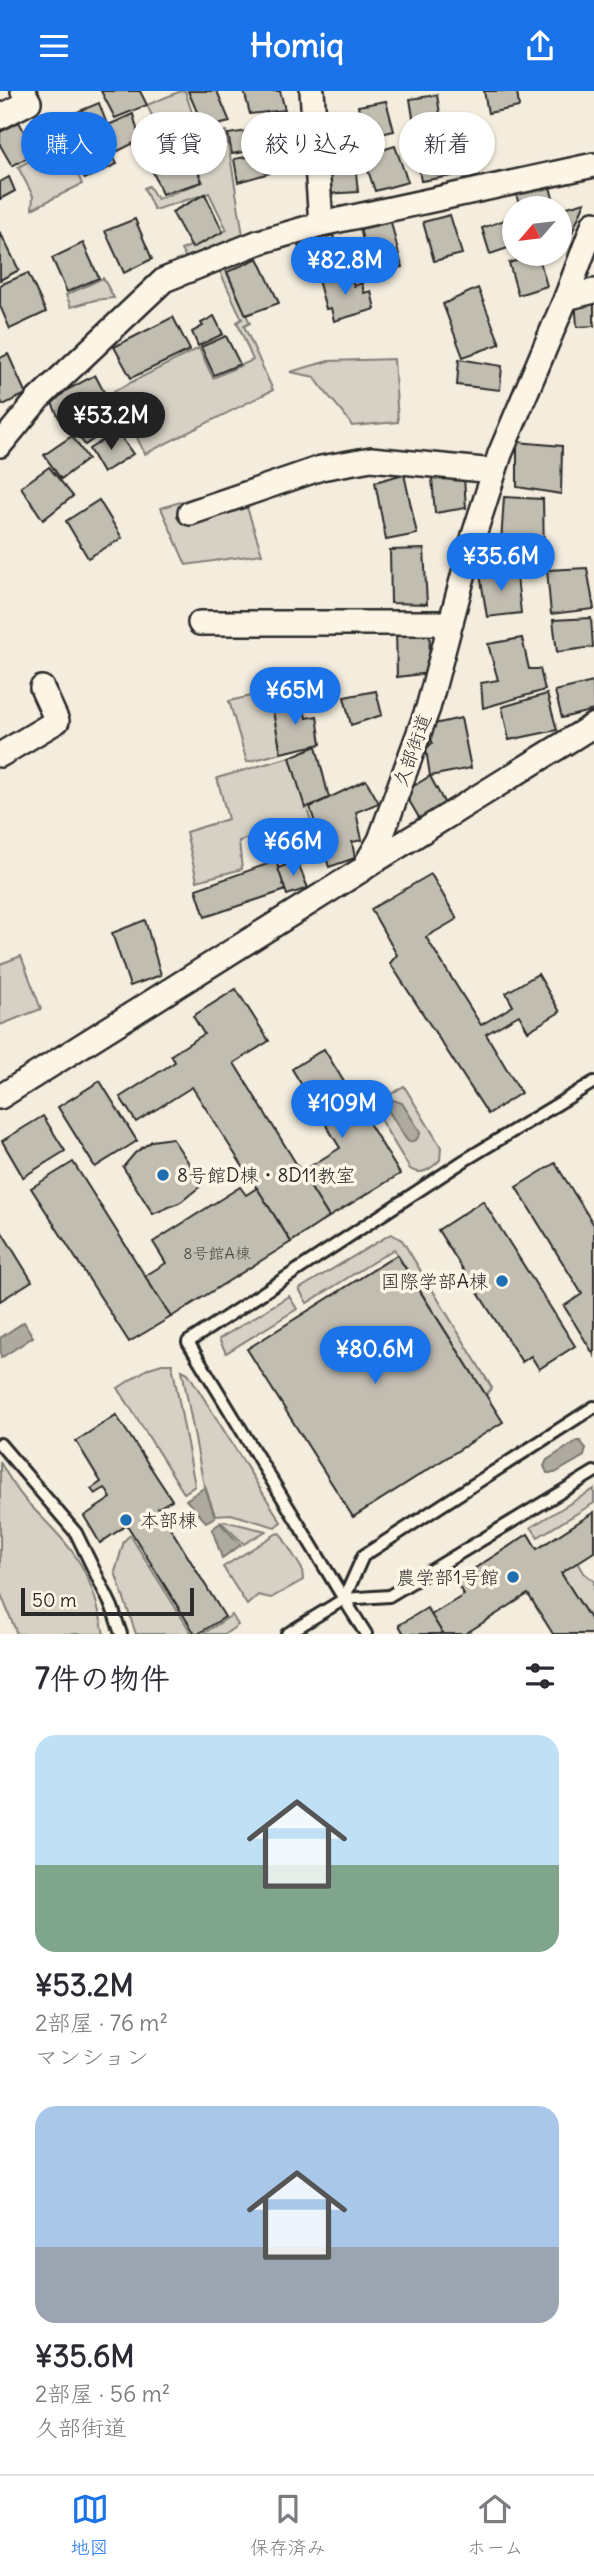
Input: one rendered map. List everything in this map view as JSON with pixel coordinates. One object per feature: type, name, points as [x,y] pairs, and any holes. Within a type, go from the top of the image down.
[{"type":"street","points":[[0,117],[29,102],[23,91]]},
{"type":"street","points":[[312,91],[321,224]]},
{"type":"street","points":[[2,435],[164,280],[258,242],[321,224],[594,165]]},
{"type":"street","name":"久部街道","points":[[0,1097],[363,869],[380,840],[428,708],[494,471],[594,223]]},
{"type":"street","points":[[566,298],[594,291]]},
{"type":"street","points":[[190,513],[321,468],[371,459],[494,471]]},
{"type":"street","points":[[200,623],[451,623]]},
{"type":"street","points":[[0,755],[57,721],[42,688]]},
{"type":"street","points":[[363,869],[594,725]]},
{"type":"lane","points":[[366,1634],[188,1342],[465,1160],[594,1082]]},
{"type":"lane","points":[[344,1599],[363,1556],[594,1407]]},
{"type":"lane","points":[[0,1444],[76,1533],[93,1564],[121,1634]]},
{"type":"lane","points":[[287,1634],[344,1599],[389,1596],[594,1472]]},
{"type":"shaded area","points":[[185,91],[192,112],[150,112],[147,105]]},
{"type":"shaded area","points":[[227,137],[244,241],[188,261],[181,250],[227,230],[209,193],[154,210],[144,188],[149,186],[157,199],[203,182],[200,175],[227,175]]},
{"type":"shaded area","points":[[22,175],[78,175],[82,184],[32,209],[33,196]]},
{"type":"shaded area","points":[[220,258],[250,323],[244,326],[273,390],[145,454],[114,391],[199,348],[213,378],[253,360],[237,322],[242,319],[215,261]]},
{"type":"shaded area","points":[[103,278],[114,298],[71,307],[66,295]]},
{"type":"shaded area","points":[[394,359],[398,422],[352,426],[315,377],[290,372],[328,361]]},
{"type":"shaded area","points":[[239,483],[262,554],[186,565],[161,508]]},
{"type":"shaded area","points":[[269,692],[281,753],[247,762],[229,701]]},
{"type":"shaded area","points":[[290,757],[311,821],[239,841],[242,869],[197,881],[186,832],[228,819],[217,778]]},
{"type":"shaded area","points":[[21,956],[41,1009],[0,1025],[0,964]]},
{"type":"shaded area","points":[[404,1086],[441,1147],[440,1160],[422,1172],[410,1169],[372,1106]]},
{"type":"shaded area","points":[[393,1100],[402,1103],[419,1130],[420,1134],[416,1140],[409,1142],[406,1139],[388,1110],[389,1102]]},
{"type":"shaded area","points":[[391,1234],[402,1240],[492,1388],[486,1395],[394,1249],[307,1303],[299,1289]]},
{"type":"shaded area","points":[[289,1296],[297,1309],[226,1353],[219,1339]]},
{"type":"shaded area","points":[[24,1322],[33,1337],[1,1358],[0,1338]]},
{"type":"shaded area","points":[[172,1364],[195,1486],[184,1493],[118,1388],[149,1368]]},
{"type":"shaded area","points":[[182,1370],[188,1373],[281,1522],[275,1527],[231,1514],[215,1515],[203,1481]]},
{"type":"shaded area","points":[[577,1441],[586,1448],[584,1456],[555,1473],[547,1473],[544,1466],[547,1460]]},
{"type":"shaded area","points":[[0,1462],[20,1493],[54,1529],[81,1566],[94,1594],[104,1634],[17,1634],[0,1592]]},
{"type":"shaded area","points":[[205,1487],[215,1517],[206,1522],[186,1500]]},
{"type":"shaded area","points":[[594,1489],[594,1503],[538,1537],[531,1527]]},
{"type":"shaded area","points":[[221,1522],[266,1531],[244,1544]]},
{"type":"shaded area","points":[[220,1523],[241,1545],[222,1558],[212,1529]]},
{"type":"shaded area","points":[[280,1533],[302,1569],[303,1580],[271,1598],[258,1595],[247,1605],[223,1567]]},
{"type":"shaded area","points":[[130,1535],[192,1634],[136,1634],[115,1572],[124,1541]]},
{"type":"shaded area","points":[[578,1562],[584,1573],[594,1581],[594,1625],[561,1573]]},
{"type":"shaded area","points":[[232,1615],[238,1625],[225,1634],[203,1634]]},
{"type":"building","points":[[101,91],[140,91],[147,105],[117,117],[117,112],[112,112]]},
{"type":"building","points":[[188,91],[217,91],[226,112],[197,112]]},
{"type":"building","points":[[244,91],[280,91],[285,110],[249,112]]},
{"type":"building","points":[[484,91],[517,91],[519,107],[488,112]]},
{"type":"building","points":[[437,95],[440,112],[412,112],[410,99]]},
{"type":"building","points":[[386,101],[394,131],[385,133],[385,112],[359,112],[358,106]]},
{"type":"building","points":[[99,103],[102,112],[77,112]]},
{"type":"building","points":[[131,115],[131,144],[117,152],[117,121]]},
{"type":"building","points":[[19,122],[21,126],[21,161],[12,166],[0,145],[0,132]]},
{"type":"building","points":[[241,132],[241,152],[232,154],[228,134]]},
{"type":"building","points":[[395,146],[399,157],[399,175],[405,175],[408,182],[375,191],[370,175],[385,175],[385,149]]},
{"type":"building","points":[[241,158],[241,175],[263,175],[238,182],[234,159]]},
{"type":"building","points":[[154,175],[199,175],[202,182],[162,194]]},
{"type":"building","points":[[324,175],[356,175],[358,192],[326,194]]},
{"type":"building","points":[[420,175],[452,175],[452,176],[421,181]]},
{"type":"building","points":[[9,177],[15,191],[0,199],[0,182]]},
{"type":"building","points":[[548,179],[552,196],[517,196],[514,187]]},
{"type":"building","points":[[205,194],[223,232],[192,248],[172,212]]},
{"type":"building","points":[[585,202],[572,233],[572,206]]},
{"type":"building","points":[[450,215],[462,254],[434,261],[423,222]]},
{"type":"building","points":[[135,219],[152,259],[124,273],[105,231]]},
{"type":"building","points":[[502,221],[502,250],[490,254],[482,228]]},
{"type":"building","points":[[391,222],[402,267],[372,274],[360,229]]},
{"type":"building","points":[[0,232],[19,270],[0,280]]},
{"type":"building","points":[[333,235],[342,266],[307,277],[298,245]]},
{"type":"building","points":[[83,243],[99,278],[67,292],[52,258]]},
{"type":"building","points":[[258,258],[279,303],[246,315],[227,272]]},
{"type":"building","points":[[510,266],[541,266],[547,286],[518,295]]},
{"type":"building","points":[[28,273],[46,312],[10,329],[0,306],[0,285]]},
{"type":"building","points":[[350,273],[354,286],[362,283],[364,293],[371,291],[375,309],[334,321],[331,308],[326,309],[318,280]]},
{"type":"building","points":[[478,288],[500,344],[463,357],[443,304]]},
{"type":"building","points":[[594,297],[594,326],[577,327],[575,298]]},
{"type":"building","points":[[214,316],[223,334],[198,346],[192,332]]},
{"type":"building","points":[[173,317],[190,350],[131,378],[114,347]]},
{"type":"building","points":[[226,336],[240,364],[214,375],[201,347]]},
{"type":"building","points":[[8,354],[26,394],[3,405],[0,399],[0,358]]},
{"type":"building","points":[[459,359],[502,366],[500,390],[457,385]]},
{"type":"building","points":[[95,375],[105,394],[59,418],[50,399]]},
{"type":"building","points":[[97,403],[111,427],[85,445],[69,421]]},
{"type":"building","points":[[117,431],[133,454],[103,473],[89,449]]},
{"type":"building","points":[[72,436],[88,459],[61,479],[44,455]]},
{"type":"building","points":[[517,442],[562,446],[561,494],[517,487]]},
{"type":"building","points":[[49,467],[73,496],[43,520],[21,487]]},
{"type":"building","points":[[404,474],[417,534],[386,540],[375,482]]},
{"type":"building","points":[[432,478],[464,478],[466,508],[435,513]]},
{"type":"building","points":[[504,497],[543,499],[544,557],[500,558]]},
{"type":"building","points":[[99,500],[122,538],[88,558],[66,521]]},
{"type":"building","points":[[424,549],[427,604],[391,603],[390,550]]},
{"type":"building","points":[[516,568],[521,613],[487,617],[480,574]]},
{"type":"building","points":[[587,568],[594,609],[551,614],[547,570]]},
{"type":"building","points":[[591,618],[593,647],[557,652],[553,620]]},
{"type":"building","points":[[396,629],[430,629],[429,673],[397,677]]},
{"type":"building","points":[[522,638],[529,669],[540,669],[545,690],[483,708],[481,683],[498,680],[488,644]]},
{"type":"building","points":[[593,682],[594,710],[562,718],[555,691]]},
{"type":"building","points":[[376,691],[382,715],[351,725],[344,697]]},
{"type":"building","points":[[547,694],[557,730],[509,740],[502,707]]},
{"type":"building","points":[[302,699],[306,718],[317,716],[321,744],[281,753],[272,706]]},
{"type":"building","points":[[461,718],[471,768],[430,776],[426,749],[432,743],[430,725]]},
{"type":"building","points":[[316,746],[329,798],[305,808],[290,757]]},
{"type":"building","points":[[430,776],[445,804],[421,821],[404,792]]},
{"type":"building","points":[[366,780],[379,803],[356,812],[362,840],[352,842],[355,858],[329,867],[310,807]]},
{"type":"building","points":[[276,861],[286,890],[205,917],[196,889]]},
{"type":"building","points":[[297,861],[308,888],[287,895],[278,868]]},
{"type":"building","points":[[431,874],[457,919],[426,937],[481,1025],[513,1006],[506,993],[538,974],[560,1012],[528,1031],[519,1015],[486,1034],[521,1093],[488,1114],[390,963],[397,955],[371,909]]},
{"type":"building","points":[[145,920],[161,975],[130,986],[112,933]]},
{"type":"building","points":[[236,989],[269,1041],[234,1063],[329,1217],[291,1242],[192,1087],[136,1122],[120,1097],[175,1062],[171,1055],[204,1034],[193,1016]]},
{"type":"building","points":[[324,1049],[400,1174],[329,1217],[301,1172],[340,1148],[292,1069]]},
{"type":"building","points":[[100,1081],[137,1141],[95,1167],[58,1107]]},
{"type":"building","points":[[43,1116],[65,1151],[23,1177],[2,1141]]},
{"type":"building","name":"8号館D棟・8D11教室","points":[[172,1138],[203,1184],[181,1202],[153,1214],[123,1167],[135,1153],[152,1141]]},
{"type":"building","points":[[73,1162],[171,1317],[129,1342],[31,1188]]},
{"type":"building","points":[[555,1163],[594,1225],[594,1355],[564,1306],[582,1294],[516,1187]]},
{"type":"building","points":[[240,1187],[246,1195],[257,1188],[291,1242],[171,1317],[145,1276],[166,1263],[153,1242]]},
{"type":"building","name":"国際学部A棟","points":[[483,1201],[575,1346],[539,1369],[531,1356],[522,1362],[438,1230]]},
{"type":"building","points":[[0,1229],[32,1281],[0,1301]]},
{"type":"building","points":[[397,1255],[503,1422],[353,1517],[247,1349]]},
{"type":"building","name":"本部棟","points":[[116,1415],[172,1500],[158,1508],[225,1617],[198,1634],[195,1634],[127,1525],[100,1543],[84,1516],[111,1498],[105,1488],[95,1494],[91,1489],[101,1482],[76,1441]]},
{"type":"building","name":"農学部1号館","points":[[594,1512],[594,1552],[561,1573],[594,1625],[594,1634],[553,1634],[528,1594],[465,1634],[443,1634],[431,1615],[464,1595],[455,1581],[528,1534],[537,1549]]},
{"type":"building","name":"農学部1号館","points":[[427,1608],[443,1634],[404,1634],[399,1625]]},
{"type":"place","name":"8号館D棟・8D11教室","points":[[163,1175]]},
{"type":"place","name":"国際学部A棟","points":[[502,1281]]},
{"type":"place","name":"本部棟","points":[[126,1520]]},
{"type":"place","name":"農学部1号館","points":[[513,1577]]}]
